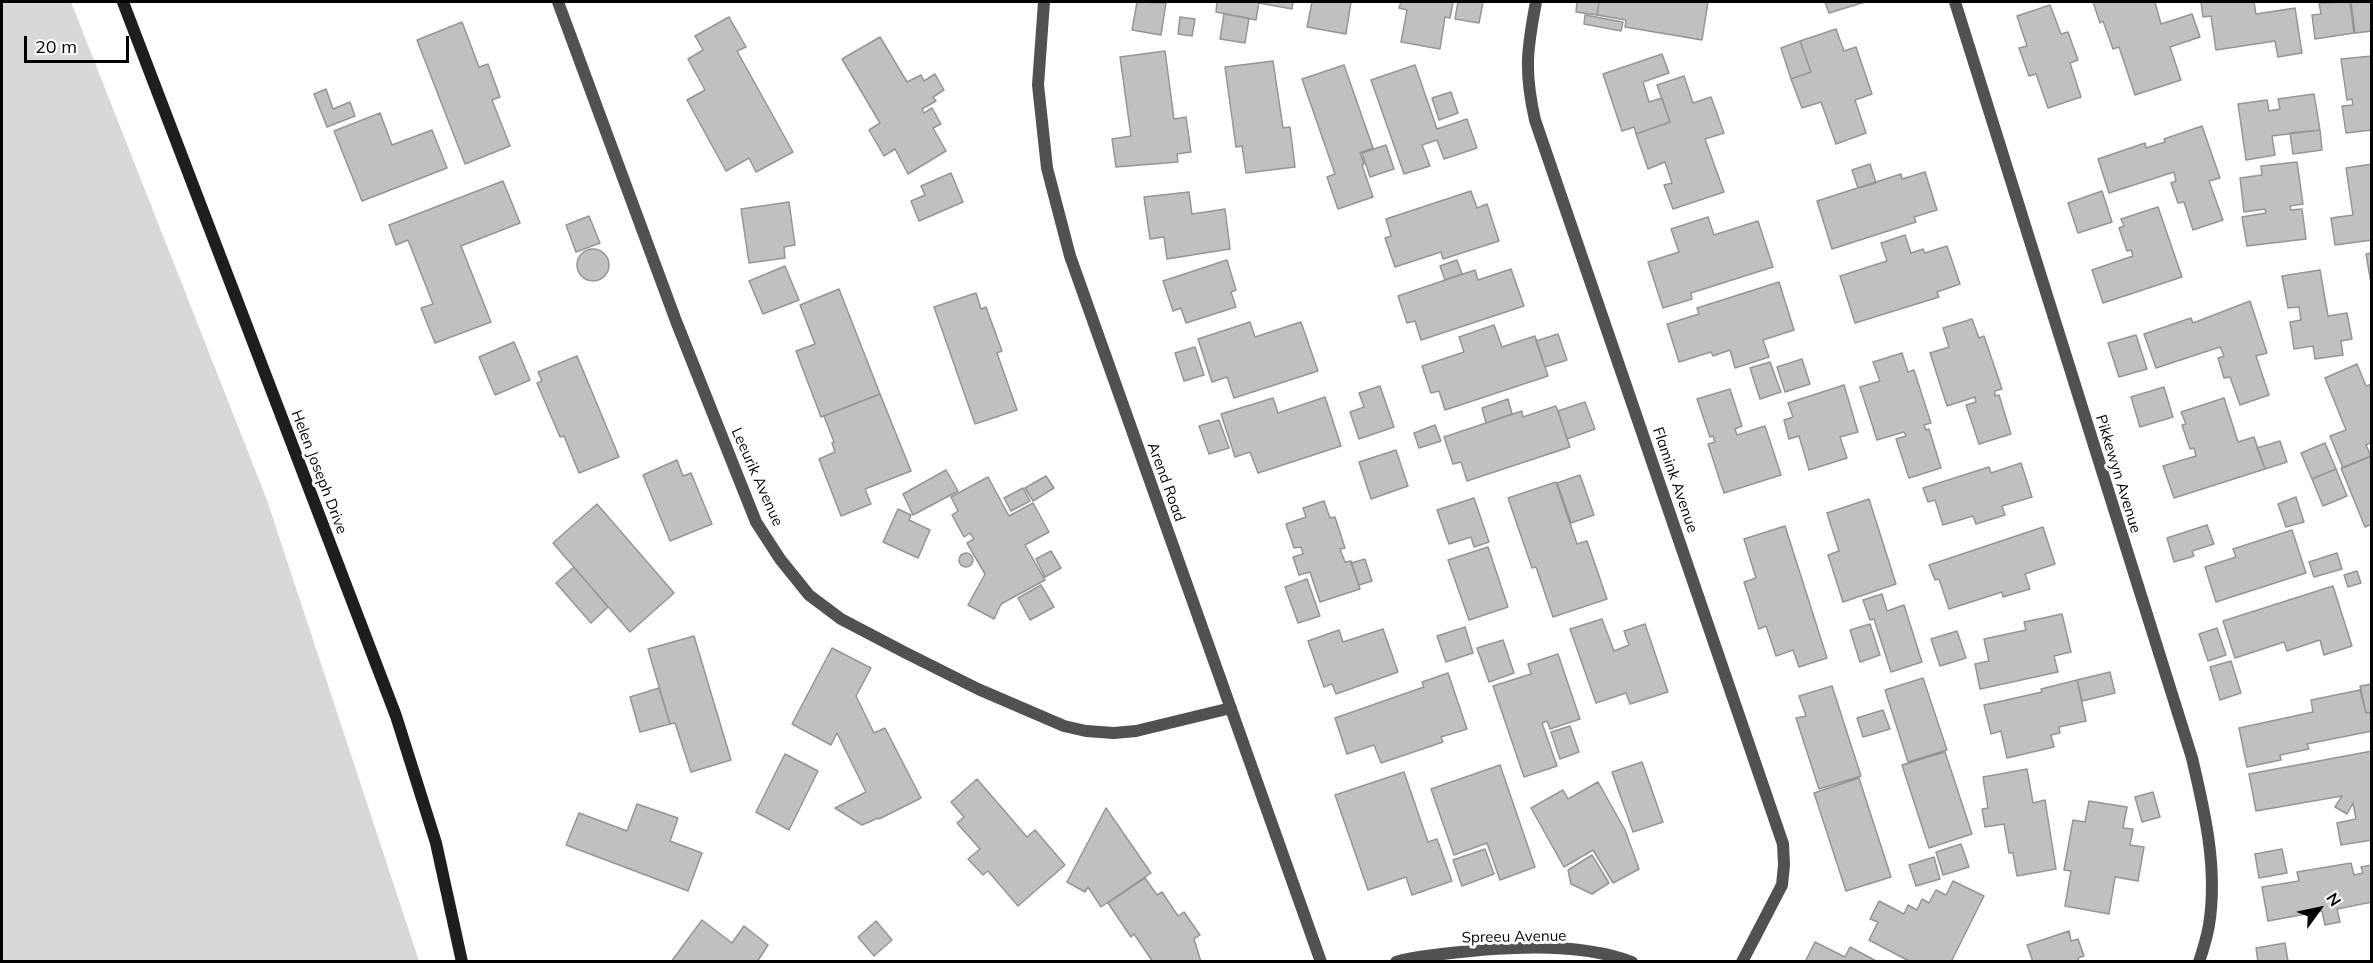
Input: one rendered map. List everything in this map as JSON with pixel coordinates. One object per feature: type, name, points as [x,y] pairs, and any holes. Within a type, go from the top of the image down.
[{"type":"street","name":"Helen Joseph Drive","points":[[123,2],[396,716],[436,843],[462,962]]},
{"type":"street","name":"Leeurik Avenue","points":[[558,2],[676,321],[756,522],[780,559],[809,595],[841,619],[906,653],[978,689],[1064,726],[1086,731],[1114,733],[1136,731],[1231,708]]},
{"type":"street","name":"Arend Road","points":[[1044,2],[1038,85],[1047,168],[1070,256],[1321,962]]},
{"type":"street","name":"Flamink Avenue","points":[[1536,2],[1526,64],[1535,120],[1783,844],[1782,885],[1742,962]]},
{"type":"street","name":"Pikkewyn Avenue","points":[[1955,2],[2192,758],[2206,819],[2212,875],[2209,926],[2199,962]]},
{"type":"street","name":"Spreeu Avenue","points":[[1396,962],[1464,952],[1557,949],[1615,955],[1632,962]]},
{"type":"shaded area","points":[[2,2],[71,2],[267,500],[419,961],[2,961]]},
{"type":"building","points":[[1137,2],[1166,3],[1161,35],[1132,30]]},
{"type":"building","points":[[1217,2],[1259,2],[1256,20],[1216,12]]},
{"type":"building","points":[[1259,2],[1293,2],[1292,9]]},
{"type":"building","points":[[1312,2],[1351,2],[1346,34],[1307,27]]},
{"type":"building","points":[[1401,2],[1453,2],[1450,18],[1445,17],[1440,49],[1401,42],[1407,10],[1399,8]]},
{"type":"building","points":[[1458,2],[1483,2],[1479,23],[1455,19]]},
{"type":"building","points":[[1577,2],[1599,2],[1597,15],[1576,12]]},
{"type":"building","points":[[1599,2],[1708,2],[1702,40],[1625,27],[1626,20],[1597,15]]},
{"type":"building","points":[[1825,2],[1865,2],[1829,13]]},
{"type":"building","points":[[2093,2],[2155,2],[2161,24],[2192,14],[2200,37],[2170,47],[2181,80],[2135,95],[2119,47],[2113,49]]},
{"type":"building","points":[[2201,2],[2254,2],[2256,14],[2295,8],[2302,53],[2278,57],[2275,41],[2216,50],[2211,16],[2203,17]]},
{"type":"building","points":[[2350,2],[2354,33],[2315,39],[2312,15],[2321,14],[2319,3]]},
{"type":"building","points":[[2351,2],[2372,2],[2372,31],[2355,33]]},
{"type":"building","points":[[2050,5],[2061,34],[2068,32],[2078,60],[2070,63],[2081,97],[2048,108],[2036,74],[2029,76],[2019,48],[2027,46],[2017,16]]},
{"type":"building","points":[[1224,14],[1249,18],[1245,43],[1220,39]]},
{"type":"building","points":[[1585,15],[1623,22],[1621,31],[1584,24]]},
{"type":"building","points":[[729,17],[746,47],[737,51],[793,152],[756,172],[749,158],[726,171],[687,100],[705,90],[688,59],[703,50],[695,36]]},
{"type":"building","points":[[1180,17],[1195,19],[1192,36],[1178,34]]},
{"type":"building","points":[[462,22],[479,67],[488,64],[500,97],[492,100],[510,146],[465,164],[417,40]]},
{"type":"building","points":[[1836,29],[1844,51],[1856,47],[1872,94],[1855,100],[1866,133],[1836,144],[1821,102],[1802,108],[1791,79],[1811,72],[1800,41]]},
{"type":"building","points":[[880,37],[907,82],[921,75],[924,81],[935,74],[944,90],[933,97],[936,101],[922,109],[924,113],[932,108],[941,124],[933,128],[946,151],[908,174],[895,149],[884,156],[869,130],[880,123],[842,59]]},
{"type":"building","points":[[1800,41],[1811,72],[1791,79],[1781,48]]},
{"type":"building","points":[[1165,51],[1174,119],[1186,117],[1191,152],[1177,154],[1178,162],[1116,167],[1112,139],[1131,136],[1120,57]]},
{"type":"building","points":[[1662,54],[1669,73],[1643,82],[1649,102],[1662,98],[1670,122],[1636,134],[1634,127],[1622,131],[1603,74]]},
{"type":"building","points":[[2372,56],[2372,130],[2346,133],[2342,106],[2353,105],[2352,99],[2347,100],[2341,59]]},
{"type":"building","points":[[1273,61],[1283,128],[1290,127],[1295,167],[1246,173],[1242,146],[1236,147],[1225,67]]},
{"type":"building","points":[[1344,65],[1373,148],[1360,153],[1373,197],[1338,209],[1327,177],[1335,174],[1302,79]]},
{"type":"building","points":[[1415,65],[1437,129],[1467,119],[1477,148],[1444,159],[1437,140],[1422,145],[1430,166],[1404,174],[1371,80]]},
{"type":"building","points":[[1684,76],[1693,103],[1711,97],[1724,133],[1705,139],[1724,192],[1673,209],[1664,185],[1672,183],[1665,162],[1648,169],[1636,134],[1670,122],[1657,85]]},
{"type":"building","points":[[326,89],[333,109],[350,102],[355,116],[327,127],[314,94]]},
{"type":"building","points":[[1451,92],[1458,113],[1439,120],[1432,98]]},
{"type":"building","points":[[2314,94],[2320,130],[2272,136],[2275,155],[2246,160],[2238,104],[2267,100],[2269,111],[2280,109],[2278,99]]},
{"type":"building","points":[[380,113],[392,145],[432,130],[447,168],[362,201],[334,131]]},
{"type":"building","points":[[2202,126],[2220,178],[2209,181],[2223,220],[2193,230],[2184,202],[2178,203],[2171,183],[2176,181],[2174,172],[2109,193],[2098,159],[2145,143],[2146,148],[2165,142],[2164,139]]},
{"type":"building","points":[[2320,130],[2322,150],[2293,154],[2290,133]]},
{"type":"building","points":[[1386,145],[1394,169],[1370,177],[1362,153]]},
{"type":"building","points":[[2297,162],[2303,204],[2290,206],[2291,210],[2302,209],[2306,239],[2247,246],[2242,217],[2266,213],[2265,209],[2244,212],[2240,178],[2262,175],[2261,166]]},
{"type":"building","points":[[1870,164],[1876,183],[1858,188],[1852,170]]},
{"type":"building","points":[[2372,164],[2372,240],[2335,245],[2331,218],[2353,215],[2346,168]]},
{"type":"building","points":[[1925,172],[1937,210],[1914,217],[1916,222],[1832,249],[1817,201],[1901,174],[1902,179]]},
{"type":"building","points":[[951,173],[963,202],[919,221],[911,201],[925,195],[921,186]]},
{"type":"building","points":[[503,181],[520,223],[461,246],[491,322],[435,343],[421,308],[433,304],[408,240],[396,245],[389,225]]},
{"type":"building","points":[[1471,191],[1477,208],[1487,204],[1499,241],[1443,259],[1441,252],[1395,267],[1385,238],[1391,236],[1386,219]]},
{"type":"building","points":[[2102,191],[2112,222],[2078,233],[2068,203]]},
{"type":"building","points":[[1189,192],[1192,214],[1225,209],[1230,249],[1167,259],[1164,237],[1150,239],[1144,197]]},
{"type":"building","points":[[789,202],[795,245],[784,247],[785,258],[749,263],[741,209]]},
{"type":"building","points":[[2158,207],[2182,277],[2103,303],[2092,270],[2133,256],[2131,250],[2127,251],[2119,228],[2124,226],[2121,219]]},
{"type":"building","points":[[589,216],[600,243],[576,252],[566,225]]},
{"type":"building","points":[[1708,217],[1714,235],[1758,221],[1773,267],[1691,293],[1692,299],[1663,308],[1648,262],[1679,252],[1671,229]]},
{"type":"building","points":[[1905,235],[1911,253],[1923,249],[1925,253],[1947,246],[1960,284],[1937,292],[1939,297],[1855,323],[1840,276],[1887,261],[1881,243]]},
{"type":"building","points":[[593,249],[605,253],[609,265],[605,277],[593,281],[581,277],[577,265],[581,253]]},
{"type":"building","points":[[2372,253],[2372,289],[2366,254]]},
{"type":"building","points":[[1227,260],[1236,290],[1231,292],[1236,307],[1186,323],[1181,308],[1173,311],[1163,281]]},
{"type":"building","points":[[1457,260],[1462,274],[1445,280],[1440,266]]},
{"type":"building","points":[[785,266],[799,300],[763,314],[749,281]]},
{"type":"building","points":[[1511,269],[1524,306],[1421,340],[1415,321],[1407,323],[1398,296],[1475,270],[1478,280]]},
{"type":"building","points":[[2320,270],[2328,316],[2347,313],[2352,339],[2341,341],[2343,355],[2315,359],[2313,346],[2294,349],[2290,322],[2301,320],[2299,307],[2288,308],[2282,276]]},
{"type":"building","points":[[1779,282],[1794,330],[1763,340],[1769,357],[1735,368],[1730,350],[1713,356],[1711,352],[1679,362],[1667,324],[1699,314],[1697,308]]},
{"type":"building","points":[[839,289],[880,394],[821,417],[796,351],[815,344],[800,305]]},
{"type":"building","points":[[976,293],[981,309],[986,307],[1002,351],[997,353],[1017,410],[975,424],[934,307]]},
{"type":"building","points":[[2250,301],[2267,353],[2256,356],[2269,395],[2240,405],[2230,377],[2224,378],[2218,358],[2224,356],[2220,347],[2156,368],[2144,334],[2191,318],[2193,323]]},
{"type":"building","points":[[1972,319],[1979,338],[1984,336],[2002,389],[1995,391],[1995,396],[1999,395],[2011,434],[1979,444],[1966,405],[1976,402],[1975,397],[1947,406],[1930,353],[1949,347],[1943,328]]},
{"type":"building","points":[[1250,322],[1255,337],[1301,322],[1318,371],[1234,398],[1227,377],[1212,382],[1198,339]]},
{"type":"building","points":[[1494,325],[1502,347],[1535,336],[1548,376],[1445,410],[1439,391],[1431,393],[1422,366],[1464,352],[1459,337]]},
{"type":"building","points":[[1558,334],[1567,360],[1545,367],[1536,341]]},
{"type":"building","points":[[2136,335],[2147,369],[2119,377],[2108,343]]},
{"type":"building","points":[[514,342],[530,380],[495,395],[479,357]]},
{"type":"building","points":[[1195,347],[1204,375],[1184,381],[1175,353]]},
{"type":"building","points":[[1902,353],[1908,372],[1914,370],[1931,423],[1924,425],[1926,430],[1929,429],[1941,468],[1909,478],[1896,439],[1906,436],[1904,432],[1877,440],[1860,387],[1880,381],[1873,362]]},
{"type":"building","points":[[577,356],[619,457],[579,473],[564,436],[560,437],[537,383],[542,381],[538,372]]},
{"type":"building","points":[[1802,359],[1810,384],[1785,392],[1777,367]]},
{"type":"building","points":[[1770,362],[1781,392],[1760,399],[1750,368]]},
{"type":"building","points":[[2357,364],[2366,386],[2372,384],[2372,442],[2366,445],[2371,456],[2343,468],[2330,436],[2346,430],[2325,378]]},
{"type":"building","points":[[1844,385],[1858,432],[1840,437],[1847,458],[1809,470],[1799,436],[1789,439],[1784,420],[1793,417],[1788,403]]},
{"type":"building","points":[[1380,386],[1394,427],[1359,439],[1350,412],[1364,407],[1359,393]]},
{"type":"building","points":[[2164,387],[2173,417],[2140,427],[2131,397]]},
{"type":"building","points":[[1730,389],[1742,426],[1735,429],[1737,435],[1765,426],[1781,475],[1724,493],[1708,444],[1715,442],[1713,436],[1710,437],[1697,399]]},
{"type":"building","points":[[880,394],[911,471],[865,489],[871,504],[841,516],[819,459],[835,452],[832,443],[834,442],[824,416]]},
{"type":"building","points":[[1325,397],[1341,446],[1258,473],[1250,452],[1235,457],[1221,414],[1273,398],[1278,413]]},
{"type":"building","points":[[2224,398],[2238,442],[2254,437],[2265,469],[2174,498],[2163,466],[2196,456],[2194,448],[2190,449],[2182,425],[2186,424],[2181,412]]},
{"type":"building","points":[[1508,399],[1512,414],[1486,423],[1482,408]]},
{"type":"building","points":[[1585,402],[1595,429],[1567,439],[1558,411]]},
{"type":"building","points":[[1556,406],[1570,447],[1467,481],[1461,462],[1453,464],[1444,437],[1522,411],[1523,417]]},
{"type":"building","points":[[1219,420],[1229,448],[1209,454],[1199,426]]},
{"type":"building","points":[[1435,425],[1441,441],[1419,448],[1414,433]]},
{"type":"building","points":[[2280,441],[2287,462],[2265,469],[2257,448]]},
{"type":"building","points":[[2325,443],[2336,469],[2312,479],[2301,453]]},
{"type":"building","points":[[1396,450],[1408,486],[1371,499],[1359,462]]},
{"type":"building","points":[[2371,456],[2372,524],[2365,527],[2341,468]]},
{"type":"building","points":[[677,460],[683,476],[691,473],[712,524],[670,541],[643,475]]},
{"type":"building","points":[[2021,463],[2032,497],[2002,506],[2005,515],[1976,524],[1973,516],[1943,525],[1935,500],[1928,502],[1923,488],[1989,467],[1991,473]]},
{"type":"building","points":[[2336,469],[2347,496],[2323,506],[2312,479]]},
{"type":"building","points":[[946,470],[958,491],[913,515],[903,494]]},
{"type":"building","points":[[1580,475],[1594,515],[1571,523],[1557,483]]},
{"type":"building","points":[[1046,476],[1054,488],[1033,501],[1025,488]]},
{"type":"building","points":[[988,477],[1009,516],[1033,503],[1049,532],[1025,545],[1045,580],[1001,604],[994,619],[968,605],[985,574],[967,543],[974,539],[970,533],[964,537],[952,515],[958,511],[951,497]]},
{"type":"building","points":[[1556,482],[1577,544],[1587,541],[1607,599],[1553,617],[1536,567],[1532,568],[1508,498]]},
{"type":"building","points":[[1023,488],[1030,501],[1011,511],[1004,498]]},
{"type":"building","points":[[2296,497],[2304,522],[2286,527],[2278,504]]},
{"type":"building","points":[[1474,498],[1489,542],[1474,547],[1471,537],[1449,544],[1437,510]]},
{"type":"building","points":[[1869,499],[1896,584],[1843,602],[1828,555],[1839,551],[1827,513]]},
{"type":"building","points":[[1324,501],[1330,518],[1335,517],[1345,548],[1340,549],[1345,562],[1351,561],[1360,589],[1320,602],[1310,572],[1299,575],[1293,557],[1303,554],[1301,547],[1294,548],[1286,524],[1306,517],[1303,508]]},
{"type":"building","points":[[597,504],[674,593],[630,632],[553,543]]},
{"type":"building","points":[[898,509],[911,515],[909,520],[930,530],[918,558],[883,542]]},
{"type":"building","points":[[2207,525],[2214,544],[2192,551],[2194,556],[2174,562],[2167,538]]},
{"type":"building","points":[[1785,526],[1827,658],[1799,667],[1793,650],[1776,656],[1766,626],[1759,629],[1744,582],[1756,578],[1744,539]]},
{"type":"building","points":[[2043,527],[2055,564],[2025,574],[2030,589],[2003,597],[2002,592],[1949,609],[1939,579],[1935,580],[1929,565]]},
{"type":"building","points":[[2292,530],[2306,573],[2216,602],[2205,567],[2236,557],[2233,549]]},
{"type":"building","points":[[1488,547],[1508,607],[1469,620],[1448,560]]},
{"type":"building","points":[[1051,551],[1061,568],[1045,577],[1036,559]]},
{"type":"building","points":[[966,553],[971,555],[973,560],[971,565],[966,567],[961,565],[959,560],[961,555]]},
{"type":"building","points":[[2337,553],[2342,569],[2314,577],[2309,562]]},
{"type":"building","points":[[1365,559],[1372,581],[1359,585],[1351,563]]},
{"type":"building","points":[[574,567],[608,607],[591,623],[556,583]]},
{"type":"building","points":[[2357,571],[2361,583],[2348,587],[2344,575]]},
{"type":"building","points":[[1307,579],[1320,616],[1298,623],[1285,587]]},
{"type":"building","points":[[1041,585],[1054,607],[1030,620],[1018,598]]},
{"type":"building","points":[[2333,586],[2352,646],[2324,655],[2320,640],[2287,651],[2284,642],[2235,658],[2223,621]]},
{"type":"building","points":[[1882,594],[1887,611],[1904,605],[1922,662],[1891,672],[1874,619],[1870,620],[1863,600]]},
{"type":"building","points":[[2062,614],[2071,652],[2054,656],[2058,672],[1980,689],[1975,664],[1989,661],[1984,639],[2026,630],[2024,622]]},
{"type":"building","points":[[1602,619],[1614,651],[1629,645],[1624,631],[1645,624],[1668,692],[1630,704],[1626,693],[1596,703],[1570,629]]},
{"type":"building","points":[[1870,624],[1880,655],[1860,662],[1850,630]]},
{"type":"building","points":[[1465,627],[1473,653],[1446,662],[1437,636]]},
{"type":"building","points":[[2217,628],[2226,655],[2208,661],[2199,634]]},
{"type":"building","points":[[1383,629],[1398,672],[1336,694],[1332,684],[1324,687],[1308,641],[1339,630],[1343,642]]},
{"type":"building","points":[[1957,631],[1966,658],[1940,666],[1931,639]]},
{"type":"building","points":[[694,636],[731,760],[691,772],[675,723],[670,724],[648,649]]},
{"type":"building","points":[[1503,640],[1514,673],[1489,682],[1477,648]]},
{"type":"building","points":[[832,648],[871,668],[856,696],[874,733],[885,728],[921,798],[862,825],[835,808],[866,792],[837,733],[831,745],[792,724]]},
{"type":"building","points":[[1558,654],[1580,719],[1550,729],[1547,721],[1542,723],[1557,766],[1524,777],[1493,686],[1531,674],[1528,664]]},
{"type":"building","points":[[2231,661],[2241,693],[2220,700],[2210,667]]},
{"type":"building","points":[[2110,672],[2115,693],[2082,701],[2077,680]]},
{"type":"building","points":[[1448,673],[1467,729],[1441,737],[1443,742],[1381,763],[1374,745],[1347,754],[1335,718],[1424,687],[1422,682]]},
{"type":"building","points":[[1923,678],[1947,750],[1908,762],[1885,690]]},
{"type":"building","points":[[2077,680],[2086,721],[2059,727],[2060,733],[2051,735],[2054,747],[2007,758],[2001,731],[1991,734],[1984,705],[2042,692],[2041,689]]},
{"type":"building","points":[[2372,684],[2372,712],[2366,713],[2360,686]]},
{"type":"building","points":[[1832,686],[1861,776],[1819,789],[1796,718],[1806,716],[1799,696]]},
{"type":"building","points":[[659,688],[670,724],[640,732],[630,697]]},
{"type":"building","points":[[2360,690],[2366,713],[2372,712],[2372,731],[2307,744],[2309,749],[2280,755],[2281,760],[2247,767],[2239,728],[2313,712],[2311,700]]},
{"type":"building","points":[[1883,710],[1890,729],[1863,737],[1857,718]]},
{"type":"building","points":[[1570,726],[1579,752],[1560,759],[1551,732]]},
{"type":"building","points":[[2372,751],[2372,840],[2341,845],[2337,823],[2356,819],[2353,803],[2347,814],[2335,807],[2342,796],[2256,811],[2249,774]]},
{"type":"building","points":[[1945,752],[1972,834],[1929,848],[1902,765]]},
{"type":"building","points":[[785,754],[818,771],[789,830],[756,812]]},
{"type":"building","points":[[1642,762],[1663,822],[1633,832],[1612,772]]},
{"type":"building","points":[[1500,765],[1535,867],[1500,880],[1487,843],[1454,855],[1431,789]]},
{"type":"building","points":[[2027,769],[2033,803],[2045,800],[2056,869],[2017,876],[2013,853],[2009,853],[2004,824],[1985,827],[1982,809],[1988,808],[1983,777]]},
{"type":"building","points":[[1404,772],[1428,842],[1437,839],[1452,881],[1412,895],[1406,877],[1368,890],[1335,795]]},
{"type":"building","points":[[1859,778],[1891,877],[1846,891],[1814,793]]},
{"type":"building","points":[[977,779],[1027,837],[1035,830],[1065,865],[1018,906],[988,871],[983,875],[968,859],[980,849],[957,823],[964,817],[951,802]]},
{"type":"building","points":[[1598,782],[1625,830],[1639,869],[1613,883],[1593,850],[1564,867],[1531,808],[1563,790],[1568,799]]},
{"type":"building","points":[[2153,792],[2160,817],[2142,822],[2135,797]]},
{"type":"building","points":[[2089,801],[2127,807],[2123,828],[2133,829],[2130,845],[2144,847],[2138,881],[2115,877],[2109,914],[2065,906],[2071,871],[2064,870],[2073,820],[2085,822]]},
{"type":"building","points":[[637,804],[678,818],[670,841],[702,853],[688,891],[566,845],[579,813],[627,831]]},
{"type":"building","points":[[1106,808],[1151,873],[1101,907],[1088,887],[1085,892],[1067,882]]},
{"type":"building","points":[[1961,844],[1969,867],[1943,875],[1936,852]]},
{"type":"building","points":[[1485,849],[1494,874],[1462,886],[1453,860]]},
{"type":"building","points":[[2282,849],[2287,873],[2259,878],[2255,854]]},
{"type":"building","points":[[1592,855],[1609,883],[1592,894],[1571,884],[1568,870]]},
{"type":"building","points":[[1934,857],[1940,879],[1916,886],[1909,865]]},
{"type":"building","points":[[2351,863],[2354,875],[2363,873],[2361,867],[2372,865],[2372,902],[2337,909],[2340,922],[2325,925],[2322,911],[2268,921],[2262,887],[2299,881],[2297,872]]},
{"type":"building","points":[[1145,878],[1157,895],[1162,892],[1178,916],[1184,912],[1200,935],[1194,939],[1201,962],[1153,962],[1134,934],[1131,937],[1108,903]]},
{"type":"building","points":[[1953,881],[1984,896],[1951,962],[1911,962],[1869,940],[1878,922],[1870,919],[1879,901],[1904,914],[1908,905],[1917,910],[1922,899],[1929,903],[1936,890],[1946,895]]},
{"type":"building","points":[[702,920],[732,943],[744,926],[768,945],[757,962],[671,962]]},
{"type":"building","points":[[876,921],[892,940],[874,956],[858,937]]},
{"type":"building","points":[[2069,931],[2071,941],[2078,939],[2084,956],[2078,958],[2079,962],[2033,962],[2027,945]]},
{"type":"building","points":[[1815,942],[1845,957],[1850,947],[1878,962],[1805,962]]},
{"type":"building","points":[[2285,943],[2288,961],[2258,962],[2256,948]]}]
